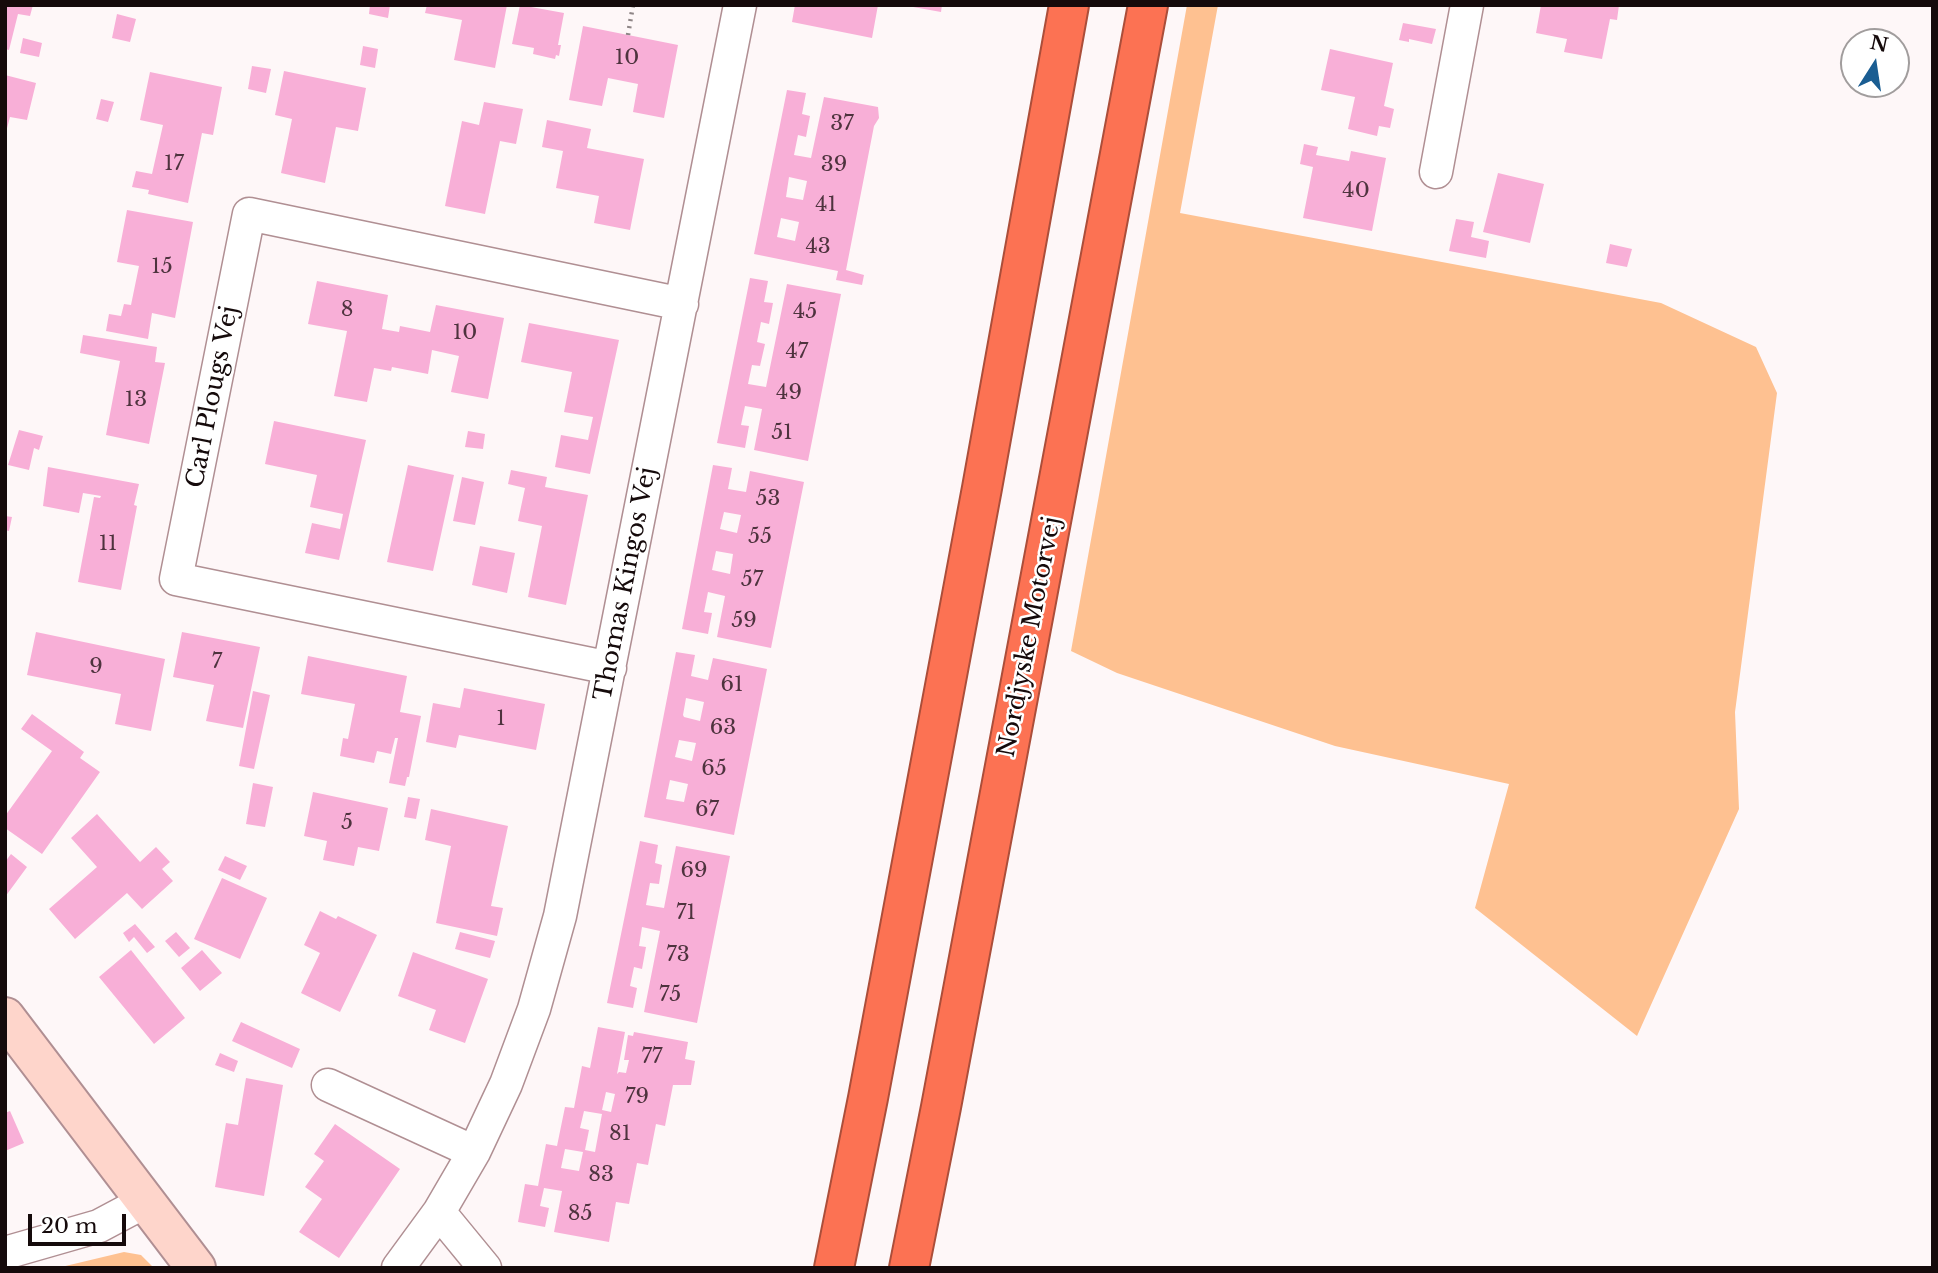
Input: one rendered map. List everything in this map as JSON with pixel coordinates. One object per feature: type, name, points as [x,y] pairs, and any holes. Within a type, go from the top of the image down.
[{"type":"highway","points":[[834,1268],[982,488],[1069,5]]},
{"type":"highway","name":"Nordjyske Motorvej","points":[[909,1268],[1148,5]]},
{"type":"street","points":[[1436,172],[1468,5]]},
{"type":"street","name":"Thomas Kingos Vej","points":[[398,1268],[439,1212],[474,1152],[506,1084],[560,916],[682,304],[736,6]]},
{"type":"street","name":"Carl Plougs Vej","points":[[610,668],[176,579],[249,214],[682,304]]},
{"type":"street","points":[[5,1017],[196,1268]]},
{"type":"street","points":[[328,1085],[474,1152]]},
{"type":"street","points":[[5,1253],[99,1226],[146,1200]]},
{"type":"street","points":[[439,1212],[485,1268]]},
{"type":"path","points":[[628,35],[632,5]]},
{"type":"shaded area","points":[[1187,5],[1218,5],[1180,213],[1661,303],[1756,347],[1777,393],[1735,712],[1739,809],[1637,1036],[1475,908],[1509,784],[1335,746],[1117,673],[1071,651]]},
{"type":"shaded area","points":[[124,1252],[141,1255],[154,1268],[57,1268]]},
{"type":"building","points":[[5,5],[33,5],[30,16],[18,14],[9,50],[5,49]]},
{"type":"building","points":[[370,5],[390,5],[388,18],[369,14]]},
{"type":"building","points":[[427,5],[507,5],[495,68],[454,60],[462,20],[425,13]]},
{"type":"building","points":[[520,5],[564,13],[558,45],[561,45],[559,56],[556,55],[555,59],[533,54],[534,48],[512,44]]},
{"type":"building","points":[[795,5],[878,5],[872,38],[792,22]]},
{"type":"building","points":[[902,5],[942,5],[941,12]]},
{"type":"building","points":[[1541,5],[1619,5],[1617,20],[1610,19],[1602,59],[1564,52],[1567,39],[1536,33]]},
{"type":"building","points":[[117,14],[136,19],[130,42],[112,38]]},
{"type":"building","points":[[1403,23],[1436,29],[1432,44],[1409,39],[1409,42],[1399,40]]},
{"type":"building","points":[[583,26],[678,45],[664,118],[633,112],[638,84],[608,78],[602,106],[569,100]]},
{"type":"building","points":[[23,38],[42,43],[39,57],[20,53]]},
{"type":"building","points":[[363,46],[378,49],[375,68],[360,65]]},
{"type":"building","points":[[1330,49],[1393,63],[1384,106],[1394,109],[1390,128],[1379,126],[1377,136],[1348,129],[1355,97],[1321,90]]},
{"type":"building","points":[[252,66],[271,69],[266,93],[248,89]]},
{"type":"building","points":[[284,71],[366,88],[358,131],[336,127],[325,183],[281,173],[292,119],[275,115]]},
{"type":"building","points":[[150,72],[222,87],[213,135],[202,133],[188,203],[148,194],[149,190],[132,187],[136,171],[152,174],[163,125],[140,120]]},
{"type":"building","points":[[5,75],[36,83],[27,120],[10,117],[6,132]]},
{"type":"building","points":[[787,90],[806,93],[802,114],[810,116],[806,137],[798,135],[794,155],[811,158],[824,97],[878,107],[879,118],[874,126],[846,270],[864,275],[862,285],[836,280],[838,271],[754,254]],"holes":[[[789,177],[807,181],[803,200],[786,197]],[[781,218],[799,222],[795,241],[777,237]]]},
{"type":"building","points":[[101,99],[114,102],[108,122],[96,119]]},
{"type":"building","points":[[484,102],[523,109],[516,144],[500,141],[485,214],[445,206],[462,121],[479,125]]},
{"type":"building","points":[[547,120],[591,129],[587,148],[644,159],[630,230],[594,223],[599,196],[556,188],[563,151],[542,147]]},
{"type":"building","points":[[1304,144],[1318,147],[1316,155],[1349,161],[1351,151],[1386,158],[1372,231],[1303,218],[1313,167],[1300,164]]},
{"type":"building","points":[[1498,173],[1544,184],[1530,243],[1483,232]]},
{"type":"building","points":[[127,210],[193,222],[175,318],[152,313],[148,339],[106,331],[109,314],[121,316],[124,304],[131,305],[139,266],[117,262]]},
{"type":"building","points":[[1456,219],[1474,222],[1471,237],[1489,241],[1486,258],[1449,251]]},
{"type":"building","points":[[1610,244],[1632,249],[1627,267],[1606,263]]},
{"type":"building","points":[[750,278],[768,281],[764,302],[773,303],[769,324],[761,322],[757,342],[765,344],[760,366],[752,365],[748,384],[766,387],[787,284],[841,294],[808,461],[754,450],[762,409],[745,406],[741,425],[749,426],[745,448],[717,443]]},
{"type":"building","points":[[317,281],[388,295],[382,329],[399,332],[400,326],[430,332],[436,305],[504,318],[488,399],[451,392],[459,356],[432,350],[428,374],[392,367],[391,371],[374,368],[367,402],[334,396],[347,331],[308,324]]},
{"type":"building","points":[[529,323],[619,340],[590,474],[555,467],[561,435],[588,440],[593,417],[564,412],[572,372],[521,362]]},
{"type":"building","points":[[83,335],[157,347],[155,362],[165,363],[149,444],[106,435],[120,361],[80,353]]},
{"type":"building","points":[[274,421],[366,440],[339,560],[305,553],[312,523],[340,529],[343,514],[310,507],[317,475],[265,464]]},
{"type":"building","points":[[19,430],[43,436],[39,450],[34,448],[29,470],[8,465]]},
{"type":"building","points":[[468,431],[485,434],[483,449],[465,447]]},
{"type":"building","points":[[408,465],[454,475],[433,571],[387,562]]},
{"type":"building","points":[[713,465],[732,468],[728,489],[746,492],[750,471],[804,482],[771,648],[717,637],[725,596],[708,592],[704,612],[712,613],[708,634],[682,629]],"holes":[[[724,512],[741,515],[737,533],[720,529]],[[716,551],[733,554],[730,574],[712,570]]]},
{"type":"building","points":[[48,467],[139,484],[121,590],[78,582],[94,497],[101,496],[83,493],[79,513],[43,506]]},
{"type":"building","points":[[511,470],[547,477],[545,487],[588,495],[566,605],[528,597],[542,526],[518,521],[525,488],[508,484]]},
{"type":"building","points":[[462,477],[484,482],[475,525],[453,521]]},
{"type":"building","points":[[5,516],[12,517],[9,531],[5,530]]},
{"type":"building","points":[[480,546],[515,553],[507,593],[472,585]]},
{"type":"building","points":[[36,632],[165,659],[151,731],[115,724],[121,694],[27,675]]},
{"type":"building","points":[[182,632],[260,647],[243,728],[206,721],[214,685],[173,677]]},
{"type":"building","points":[[676,652],[695,655],[691,676],[708,680],[713,658],[767,669],[734,835],[644,817]],"holes":[[[686,698],[704,702],[700,721],[684,717]],[[679,740],[696,743],[692,761],[675,757]],[[670,780],[688,784],[684,802],[666,799]]]},
{"type":"building","points":[[308,656],[407,676],[400,712],[421,716],[405,786],[389,783],[398,738],[395,738],[391,754],[377,751],[374,763],[340,756],[343,738],[348,739],[355,704],[301,694]]},
{"type":"building","points":[[464,688],[545,704],[536,750],[459,735],[456,748],[426,742],[433,703],[460,708]]},
{"type":"building","points":[[253,691],[270,695],[254,769],[239,766]]},
{"type":"building","points":[[32,714],[84,752],[80,758],[100,772],[42,854],[5,828],[5,816],[52,751],[21,729]]},
{"type":"building","points":[[253,783],[273,787],[265,827],[246,824]]},
{"type":"building","points":[[313,792],[388,808],[379,851],[358,847],[354,866],[323,860],[327,841],[304,836]]},
{"type":"building","points":[[408,797],[420,799],[416,819],[404,817]]},
{"type":"building","points":[[431,809],[508,826],[491,906],[503,908],[497,936],[436,923],[451,846],[425,840]]},
{"type":"building","points":[[97,814],[140,862],[156,847],[170,862],[162,869],[173,881],[142,909],[127,893],[75,939],[49,909],[97,867],[71,838]]},
{"type":"building","points":[[640,841],[658,845],[655,863],[662,865],[659,884],[650,883],[646,905],[664,908],[676,846],[730,856],[697,1023],[644,1012],[660,931],[642,927],[639,946],[646,947],[642,969],[634,967],[630,986],[637,988],[633,1008],[607,1003]]},
{"type":"building","points":[[11,854],[27,867],[5,897],[5,862]]},
{"type":"building","points":[[225,856],[247,866],[240,880],[218,870]]},
{"type":"building","points":[[222,878],[267,898],[240,959],[194,939]]},
{"type":"building","points":[[320,911],[336,919],[338,916],[377,935],[340,1012],[301,993],[320,953],[304,945]]},
{"type":"building","points":[[135,924],[155,947],[147,953],[134,937],[129,942],[123,933]]},
{"type":"building","points":[[176,932],[190,948],[179,957],[165,941]]},
{"type":"building","points":[[460,932],[495,941],[490,958],[455,949]]},
{"type":"building","points":[[131,950],[185,1018],[154,1044],[99,977]]},
{"type":"building","points":[[202,950],[222,973],[200,991],[181,968]]},
{"type":"building","points":[[413,952],[488,979],[465,1043],[429,1030],[436,1010],[398,996]]},
{"type":"building","points":[[241,1022],[300,1049],[292,1068],[232,1041]]},
{"type":"building","points":[[598,1027],[625,1032],[617,1074],[626,1073],[629,1060],[624,1060],[628,1035],[633,1036],[634,1032],[688,1042],[685,1059],[695,1061],[691,1085],[673,1085],[665,1126],[656,1124],[648,1165],[637,1163],[629,1204],[616,1202],[609,1242],[554,1232],[562,1191],[544,1188],[540,1206],[549,1208],[545,1227],[518,1222],[525,1184],[538,1186],[546,1144],[557,1146],[565,1107],[574,1108],[582,1066],[590,1068]],"holes":[[[606,1092],[615,1094],[611,1112],[602,1110]],[[584,1111],[602,1114],[595,1152],[585,1150],[589,1130],[580,1128]],[[565,1149],[583,1152],[579,1171],[561,1168]]]},
{"type":"building","points":[[220,1053],[238,1061],[234,1072],[215,1065]]},
{"type":"building","points":[[246,1078],[283,1085],[264,1196],[215,1187],[226,1123],[238,1125]]},
{"type":"building","points":[[10,1111],[24,1143],[5,1151],[5,1113]]},
{"type":"building","points":[[335,1124],[400,1169],[339,1258],[299,1232],[322,1199],[305,1187],[324,1161],[314,1154]]}]
